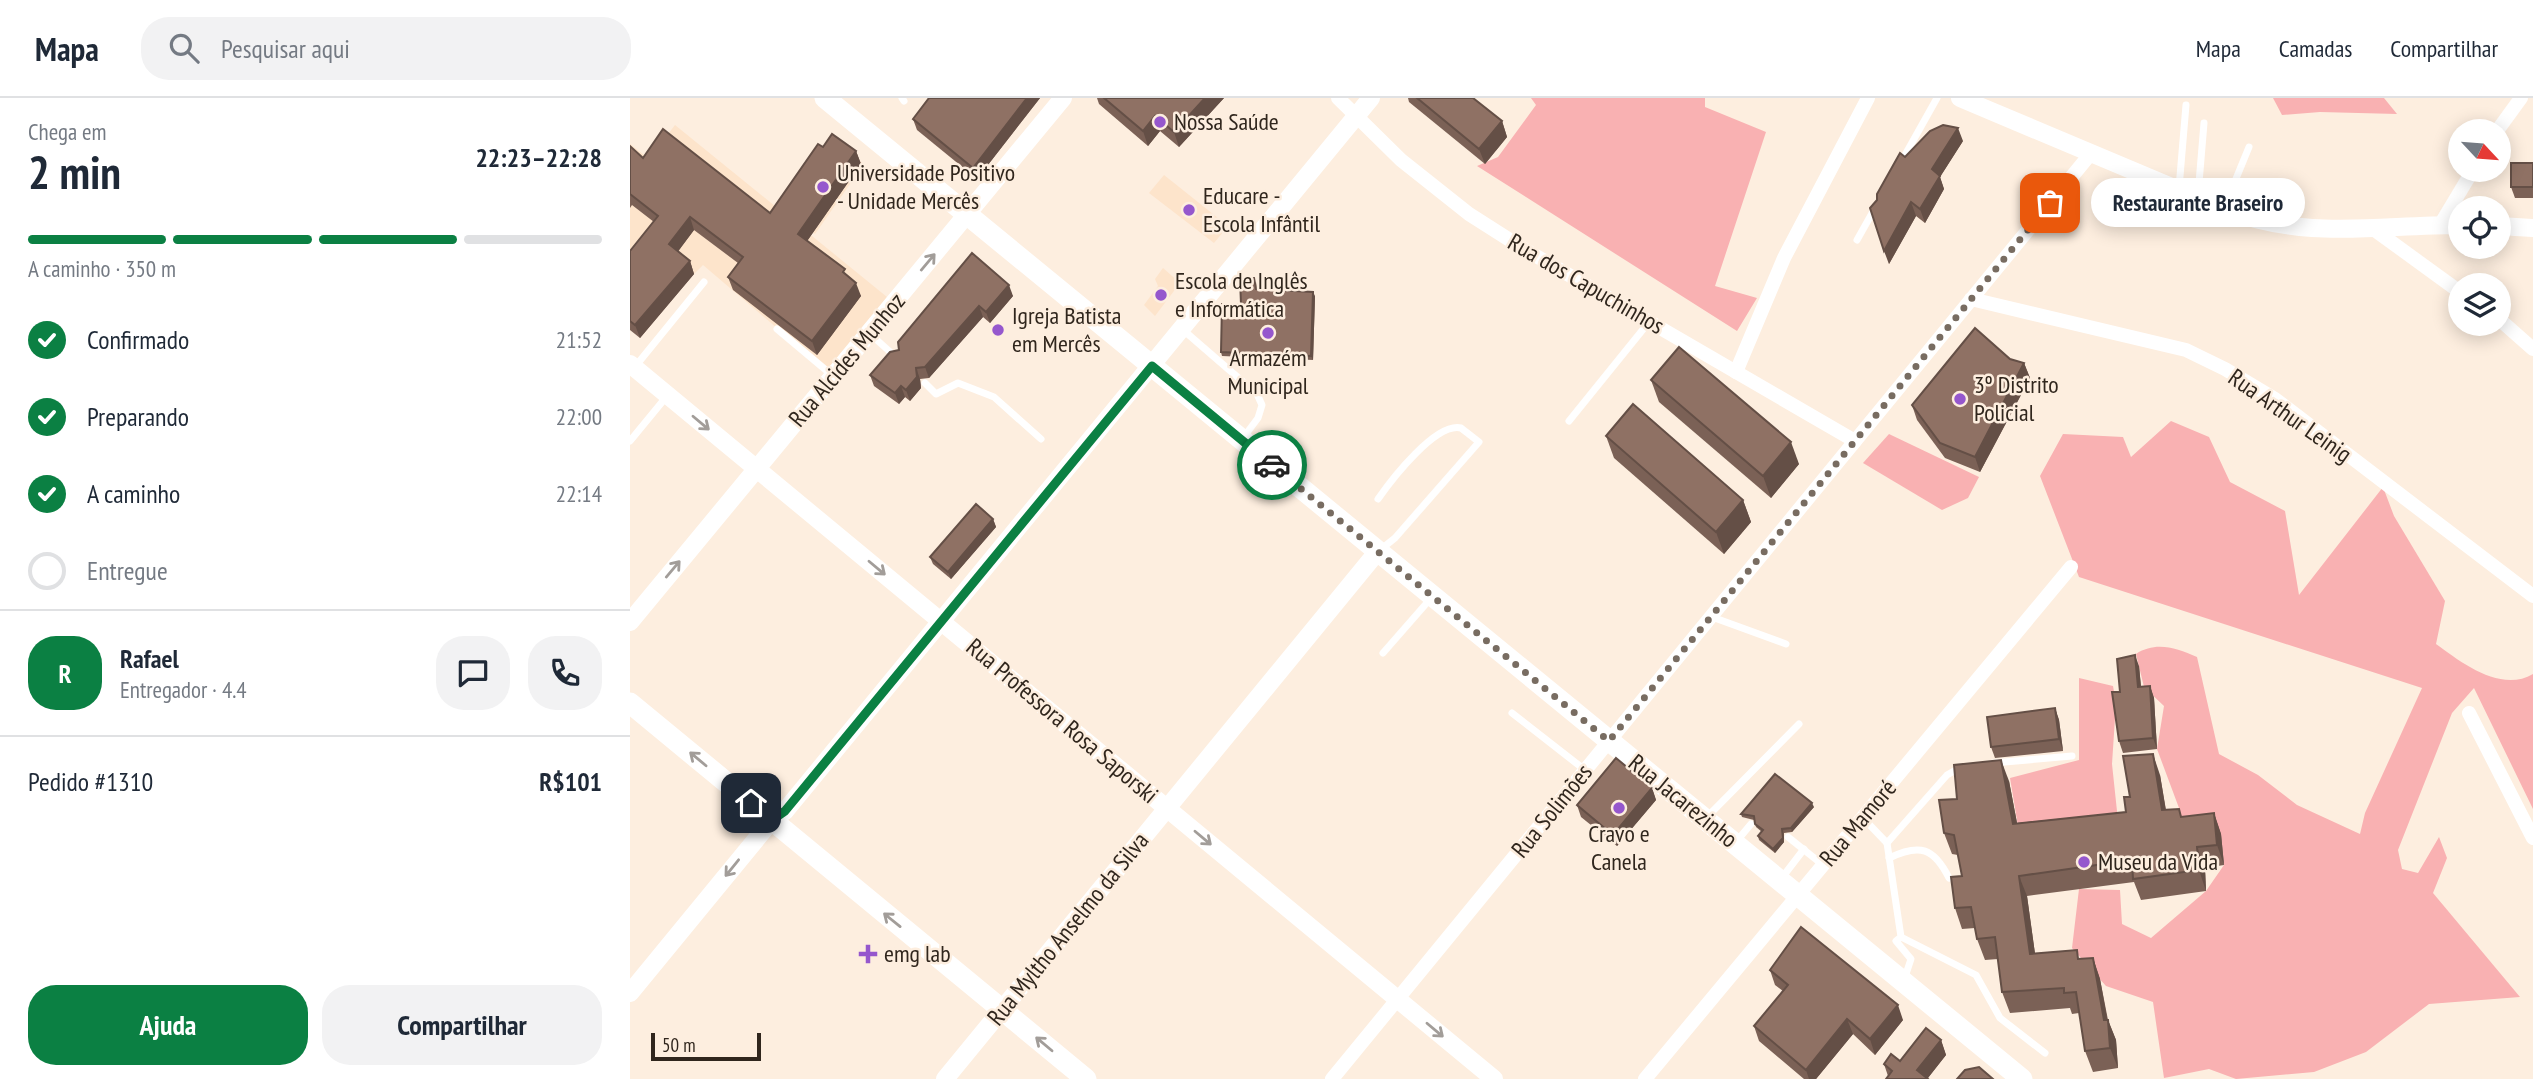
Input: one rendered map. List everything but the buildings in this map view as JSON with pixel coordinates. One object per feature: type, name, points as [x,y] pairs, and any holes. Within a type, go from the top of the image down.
[{"type":"main road","name":"Rua Jacarezinho","points":[[825,98],[2022,1079]]},
{"type":"main road","points":[[630,703],[1086,1079]]},
{"type":"street","name":"Rua Alcides Munhoz","points":[[630,622],[1063,98]]},
{"type":"street","name":"Rua dos Capuchinhos","points":[[1338,98],[1401,160],[1469,214],[1855,441]]},
{"type":"street","points":[[630,993],[772,820],[785,811],[1371,98]]},
{"type":"street","points":[[1736,372],[1784,258],[1868,98]]},
{"type":"street","points":[[1960,98],[2224,209],[2287,227],[2448,225]]},
{"type":"street","points":[[2506,119],[2521,98]]},
{"type":"street","name":"Rua Solimões","points":[[1332,1079],[2092,152]]},
{"type":"street","points":[[2440,225],[2466,182]]},
{"type":"street","points":[[2511,227],[2533,228]]},
{"type":"street","points":[[2372,228],[2448,283]]},
{"type":"street","name":"Rua Arthur Leinig","points":[[1971,299],[2186,350],[2225,369],[2275,399],[2533,596]]},
{"type":"street","points":[[2511,330],[2533,349]]},
{"type":"street","name":"Rua Professora Rosa Saporski","points":[[631,368],[668,395],[1494,1079]]},
{"type":"street","name":"Rua Myltho Anselmo da Silva","points":[[945,1079],[1378,551]]},
{"type":"street","name":"Rua Mamoré","points":[[1645,1079],[2071,567]]},
{"type":"street","points":[[2469,713],[2533,838]]},
{"type":"lane","points":[[1896,172],[1937,98]]},
{"type":"lane","points":[[2179,189],[2186,105]]},
{"type":"lane","points":[[2198,198],[2204,123]]},
{"type":"lane","points":[[2224,209],[2249,146]]},
{"type":"lane","points":[[1857,240],[1883,195]]},
{"type":"lane","points":[[631,368],[704,282]]},
{"type":"lane","points":[[1569,421],[1649,321]]},
{"type":"lane","points":[[777,329],[833,376]]},
{"type":"lane","points":[[1182,329],[1257,394],[1262,405],[1258,418],[1241,439]]},
{"type":"lane","points":[[869,333],[898,358]]},
{"type":"lane","points":[[925,383],[936,394],[958,383],[994,397],[1041,439]]},
{"type":"lane","points":[[630,442],[668,395]]},
{"type":"lane","points":[[1378,499],[1402,467],[1445,429],[1461,428],[1479,442],[1395,538],[1378,551]]},
{"type":"lane","points":[[1383,653],[1433,596]]},
{"type":"lane","points":[[1711,616],[1786,644]]},
{"type":"lane","points":[[1512,713],[1586,770]]},
{"type":"lane","points":[[1705,820],[1799,724]]},
{"type":"lane","points":[[1990,763],[2072,756]]},
{"type":"lane","points":[[1887,844],[1947,775],[1962,766],[1976,765]]},
{"type":"lane","points":[[1862,818],[1887,844],[1901,937]]},
{"type":"lane","points":[[1734,844],[1751,824]]},
{"type":"lane","points":[[1788,836],[1823,865]]},
{"type":"lane","points":[[1779,880],[1804,849]]},
{"type":"lane","points":[[1889,858],[1905,850],[1931,852],[1940,859],[1949,878]]},
{"type":"lane","points":[[1901,937],[1896,941],[1910,959],[1903,982]]},
{"type":"lane","points":[[1901,937],[1976,975],[2000,1018],[2045,1053]]},
{"type":"shaded area","points":[[1531,98],[1705,98],[1705,107],[1766,132],[1715,286],[1757,298],[1737,331],[1477,166],[1498,157],[1536,105]]},
{"type":"shaded area","points":[[2273,98],[2384,98],[2397,114],[2320,112],[2282,115]]},
{"type":"shaded area","points":[[675,125],[781,211],[831,141],[864,164],[815,234],[785,214],[887,297],[880,306],[887,312],[832,375],[703,265],[694,274],[630,310],[630,144],[649,159]]},
{"type":"shaded area","name":"Educare - Escola Infântil","points":[[1164,175],[1228,226],[1214,243],[1149,193]]},
{"type":"shaded area","name":"Escola de Inglês e Informática","points":[[1163,268],[1180,283],[1155,316],[1144,305],[1158,286],[1155,279]]},
{"type":"shaded area","points":[[2171,421],[2209,437],[2230,482],[2285,511],[2299,595],[2383,487],[2394,516],[2445,601],[2436,644],[2470,667],[2495,678],[2521,679],[2533,674],[2533,809],[2474,688],[2452,713],[2398,850],[2402,869],[2418,873],[2439,837],[2447,858],[2433,893],[2520,997],[2429,1004],[2366,1052],[2314,1072],[2236,1079],[2209,1069],[2164,1078],[2153,1002],[2106,986],[2072,948],[2079,889],[2120,890],[2122,924],[2151,938],[2206,891],[2224,865],[2172,825],[2179,808],[2157,749],[2164,706],[2144,687],[2136,654],[2159,647],[2197,657],[2219,754],[2258,775],[2297,805],[2360,834],[2365,813],[2422,688],[2079,577],[2040,476],[2063,434],[2123,437],[2131,457]]},
{"type":"shaded area","points":[[1889,434],[1979,477],[1968,498],[1942,510],[1863,463]]},
{"type":"shaded area","points":[[2079,678],[2113,686],[2116,703],[2112,764],[2119,830],[2021,844],[2010,778],[2079,760]]},
{"type":"way so far","points":[[1272,465],[1609,741],[2050,203]]},
{"type":"place","name":"Nossa Saúde","points":[[1160,122]]},
{"type":"place","name":"Universidade Positivo - Unidade Mercês","points":[[823,187]]},
{"type":"place","name":"Restaurante Braseiro","points":[[2050,203]]},
{"type":"place","name":"Educare - Escola Infântil","points":[[1189,210]]},
{"type":"place","name":"Escola de Inglês e Informática","points":[[1161,295]]},
{"type":"place","name":"Igreja Batista em Mercês","points":[[998,330]]},
{"type":"place","name":"Armazém Municipal","points":[[1268,333]]},
{"type":"place","name":"3º Distrito Policial","points":[[1960,399]]},
{"type":"place","name":"Cravo e Canela","points":[[1619,808]]},
{"type":"place","name":"Museu da Vida","points":[[2084,862]]},
{"type":"place","name":"emg lab","points":[[868,954]]},
{"type":"route","points":[[751,803],[772,820],[785,811],[1152,366],[1272,465]]}]
